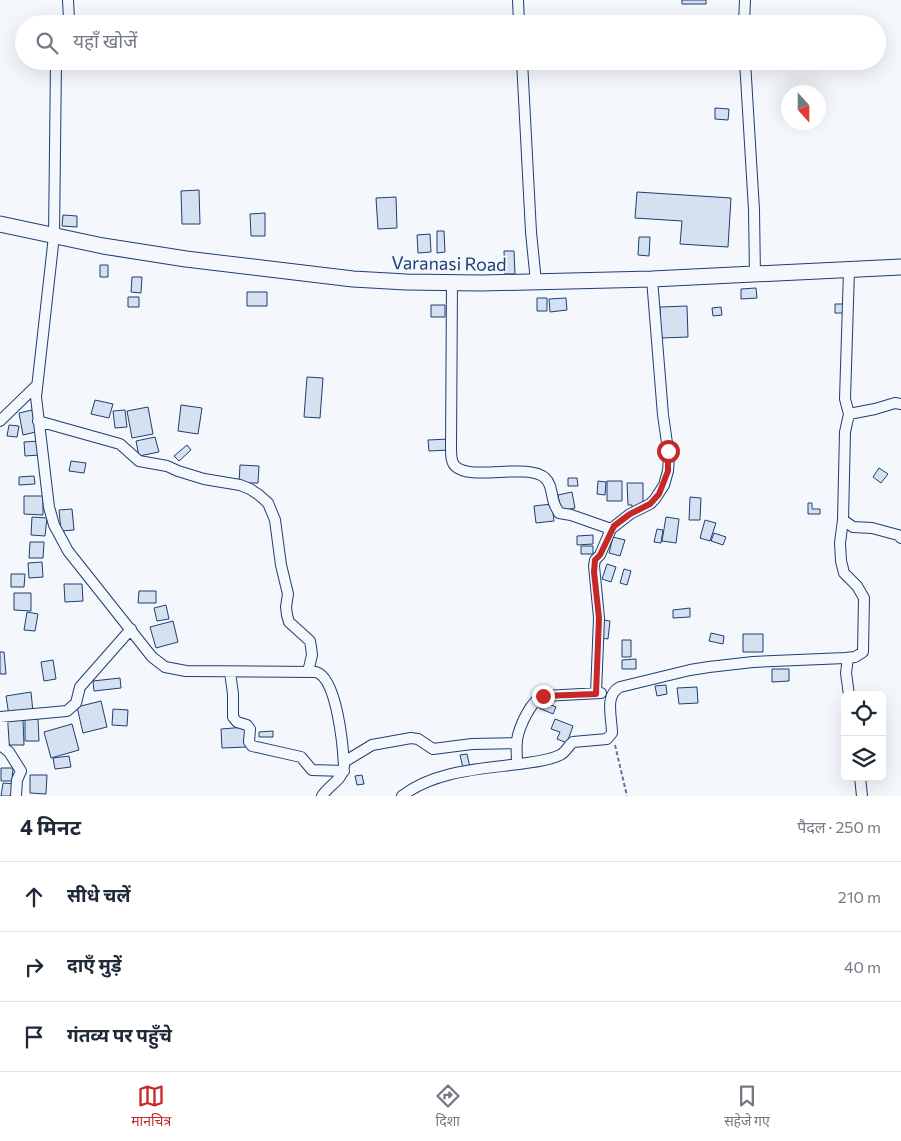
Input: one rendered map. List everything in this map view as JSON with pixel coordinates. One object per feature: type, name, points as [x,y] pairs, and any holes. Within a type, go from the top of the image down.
[{"type":"highway","name":"Varanasi Road","points":[[0,224],[103,246],[186,259],[352,279],[452,283],[536,282],[755,276],[901,267]]},
{"type":"street","points":[[68,0],[69,15]]},
{"type":"street","points":[[518,0],[519,15]]},
{"type":"street","points":[[744,15],[745,0]]},
{"type":"street","points":[[56,70],[54,236],[36,386],[36,405],[48,507],[54,525],[76,563],[152,657],[165,667],[186,671],[320,673],[330,687],[336,710],[344,766],[338,780],[326,789],[322,796]]},
{"type":"street","points":[[522,70],[531,232],[536,282]]},
{"type":"street","points":[[746,70],[754,210],[755,276]]},
{"type":"street","points":[[517,764],[517,743],[522,725],[537,699],[543,696],[612,693],[620,687],[698,668],[753,662],[848,658],[860,655],[863,652],[865,603],[860,591],[847,577],[842,567],[840,549],[843,520],[845,432],[849,414],[845,399],[849,270]]},
{"type":"street","points":[[596,694],[599,618],[595,560],[600,555],[612,529],[630,514],[650,504],[655,499],[664,485],[668,471],[669,457],[656,339],[652,279]]},
{"type":"street","points":[[452,283],[451,448],[455,466],[473,472],[504,471],[541,474],[548,480],[554,503],[559,513],[571,515],[612,529]]},
{"type":"street","points":[[0,420],[36,386]]},
{"type":"street","points":[[849,414],[895,403],[901,404]]},
{"type":"street","points":[[38,421],[120,444],[139,461],[167,466],[204,479],[250,488],[268,503],[273,512],[277,530],[281,565],[288,594],[286,607],[289,622],[310,640],[312,647],[308,672]]},
{"type":"street","points":[[843,520],[853,527],[872,528],[898,535],[901,538]]},
{"type":"street","points":[[16,796],[17,780],[20,771],[19,766],[4,748],[1,718],[67,711],[76,703],[80,687],[131,630]]},
{"type":"street","points":[[848,658],[846,673],[848,691]]},
{"type":"street","points":[[230,672],[233,694],[233,717],[237,722],[247,725],[250,729],[249,742],[252,746],[302,757],[312,770],[344,766],[372,745],[411,738],[418,739],[433,749],[472,744],[517,743]]},
{"type":"street","points":[[402,796],[414,787],[429,780],[473,770],[554,757],[564,752],[573,742],[606,739],[612,733],[610,702],[612,693]]},
{"type":"street","points":[[860,781],[862,796]]},
{"type":"path","points":[[612,733],[627,796]]},
{"type":"building","points":[[682,0],[706,0],[706,4],[682,4]]},
{"type":"building","points":[[715,108],[729,109],[728,120],[715,119]]},
{"type":"building","points":[[199,190],[200,224],[182,224],[181,191]]},
{"type":"building","points":[[637,192],[731,198],[728,247],[680,244],[682,221],[635,218]]},
{"type":"building","points":[[396,197],[397,228],[378,229],[376,198]]},
{"type":"building","points":[[265,213],[265,236],[251,236],[250,214]]},
{"type":"building","points":[[63,215],[77,216],[77,227],[62,226]]},
{"type":"building","points":[[437,231],[444,231],[445,252],[437,253]]},
{"type":"building","points":[[430,234],[431,252],[418,253],[417,235]]},
{"type":"building","points":[[639,237],[650,237],[649,256],[638,255]]},
{"type":"building","points":[[504,251],[514,251],[515,274],[505,274]]},
{"type":"building","points":[[100,265],[108,265],[108,277],[100,277]]},
{"type":"building","points":[[132,277],[142,277],[141,293],[131,292]]},
{"type":"building","points":[[756,288],[757,298],[741,299],[741,289]]},
{"type":"building","points":[[247,292],[267,292],[267,306],[247,306]]},
{"type":"building","points":[[128,297],[139,297],[139,307],[128,307]]},
{"type":"building","points":[[537,298],[547,298],[547,311],[537,311]]},
{"type":"building","points":[[566,298],[567,310],[550,312],[549,299]]},
{"type":"building","points":[[835,304],[843,304],[843,313],[835,313]]},
{"type":"building","points":[[431,305],[445,305],[445,317],[431,317]]},
{"type":"building","points":[[687,306],[688,337],[661,338],[660,307]]},
{"type":"building","points":[[721,307],[722,315],[713,316],[712,308]]},
{"type":"building","points":[[307,377],[323,378],[320,418],[304,417]]},
{"type":"building","points":[[95,400],[113,404],[109,418],[91,414]]},
{"type":"building","points":[[181,405],[202,408],[198,434],[178,431]]},
{"type":"building","points":[[148,407],[153,434],[132,438],[127,411]]},
{"type":"building","points":[[32,410],[36,432],[23,435],[19,413]]},
{"type":"building","points":[[125,410],[127,427],[115,428],[113,411]]},
{"type":"building","points":[[9,425],[19,426],[17,437],[7,436]]},
{"type":"building","points":[[155,437],[159,452],[139,456],[136,441]]},
{"type":"building","points":[[449,439],[449,450],[429,451],[428,440]]},
{"type":"building","points":[[39,441],[40,455],[25,456],[24,442]]},
{"type":"building","points":[[187,445],[191,450],[179,461],[174,456]]},
{"type":"building","points":[[71,461],[86,463],[84,473],[69,471]]},
{"type":"building","points":[[240,465],[259,466],[258,483],[239,483]]},
{"type":"building","points":[[879,468],[888,474],[881,483],[873,477]]},
{"type":"building","points":[[34,476],[35,484],[19,485],[19,477]]},
{"type":"building","points":[[568,478],[577,478],[578,486],[568,486]]},
{"type":"building","points":[[598,481],[606,482],[605,495],[597,494]]},
{"type":"building","points":[[607,481],[622,481],[622,501],[607,501]]},
{"type":"building","points":[[627,483],[643,483],[643,505],[632,509],[632,505],[628,505]]},
{"type":"building","points":[[572,492],[575,508],[561,511],[558,495]]},
{"type":"building","points":[[24,496],[43,496],[43,515],[24,514]]},
{"type":"building","points":[[690,497],[701,498],[700,520],[689,520]]},
{"type":"building","points":[[808,503],[812,503],[812,509],[820,509],[820,514],[808,514]]},
{"type":"building","points":[[552,504],[554,521],[536,523],[534,506]]},
{"type":"building","points":[[72,509],[74,530],[61,531],[59,510]]},
{"type":"building","points":[[32,517],[47,518],[45,536],[31,535]]},
{"type":"building","points":[[666,517],[679,519],[676,543],[662,541]]},
{"type":"building","points":[[705,520],[716,523],[710,541],[700,538]]},
{"type":"building","points":[[657,529],[663,530],[661,543],[654,542]]},
{"type":"building","points":[[714,533],[726,537],[723,545],[711,541]]},
{"type":"building","points":[[593,535],[593,544],[577,545],[577,536]]},
{"type":"building","points":[[613,537],[625,540],[620,556],[609,553]]},
{"type":"building","points":[[30,542],[44,542],[43,558],[29,558]]},
{"type":"building","points":[[581,546],[593,546],[593,554],[581,554]]},
{"type":"building","points":[[42,562],[43,577],[29,578],[28,563]]},
{"type":"building","points":[[607,564],[616,567],[611,582],[602,579]]},
{"type":"building","points":[[624,569],[631,571],[627,585],[620,583]]},
{"type":"building","points":[[11,574],[25,574],[24,587],[11,587]]},
{"type":"building","points":[[64,584],[82,584],[83,601],[65,602]]},
{"type":"building","points":[[139,591],[156,591],[156,603],[138,603]]},
{"type":"building","points":[[14,593],[31,593],[31,611],[14,610]]},
{"type":"building","points":[[166,605],[169,619],[157,621],[154,608]]},
{"type":"building","points":[[690,608],[690,617],[673,618],[673,610]]},
{"type":"building","points":[[27,612],[38,614],[35,631],[24,630]]},
{"type":"building","points":[[603,620],[610,621],[608,639],[601,638]]},
{"type":"building","points":[[173,621],[178,642],[156,648],[150,627]]},
{"type":"building","points":[[711,633],[724,636],[723,644],[709,641]]},
{"type":"building","points":[[743,634],[763,634],[763,652],[743,652]]},
{"type":"building","points":[[622,640],[631,640],[631,657],[622,657]]},
{"type":"building","points":[[0,652],[4,652],[6,674],[0,674]]},
{"type":"building","points":[[636,659],[636,669],[622,669],[622,660]]},
{"type":"building","points":[[53,660],[56,679],[44,681],[41,662]]},
{"type":"building","points":[[772,669],[789,669],[789,681],[772,682]]},
{"type":"building","points":[[120,678],[121,688],[94,691],[93,681]]},
{"type":"building","points":[[666,685],[667,694],[657,696],[655,686]]},
{"type":"building","points":[[697,687],[698,703],[679,704],[677,688]]},
{"type":"building","points":[[31,692],[33,712],[9,716],[6,696]]},
{"type":"building","points":[[101,701],[107,727],[83,733],[77,707]]},
{"type":"building","points":[[542,701],[556,707],[553,714],[539,708]]},
{"type":"building","points":[[113,709],[128,710],[127,726],[112,725]]},
{"type":"building","points":[[25,719],[38,719],[39,741],[25,741]]},
{"type":"building","points":[[555,719],[573,726],[567,743],[557,739],[560,732],[551,729]]},
{"type":"building","points":[[6,720],[23,720],[24,745],[7,745]]},
{"type":"building","points":[[72,724],[79,750],[51,758],[44,732]]},
{"type":"building","points":[[246,727],[247,747],[222,748],[221,729]]},
{"type":"building","points":[[273,731],[273,737],[259,737],[259,732]]},
{"type":"building","points":[[467,754],[470,767],[463,768],[460,755]]},
{"type":"building","points":[[69,756],[71,767],[55,769],[53,758]]},
{"type":"building","points":[[1,768],[13,768],[12,781],[1,781]]},
{"type":"building","points":[[30,775],[47,775],[46,794],[30,793]]},
{"type":"building","points":[[362,775],[364,784],[357,785],[355,776]]},
{"type":"building","points":[[3,783],[15,784],[13,796],[1,796]]},
{"type":"route","points":[[543,696],[596,694],[599,618],[594,572],[595,560],[600,555],[614,526],[630,514],[650,504],[659,494],[668,471],[668,451]]}]
